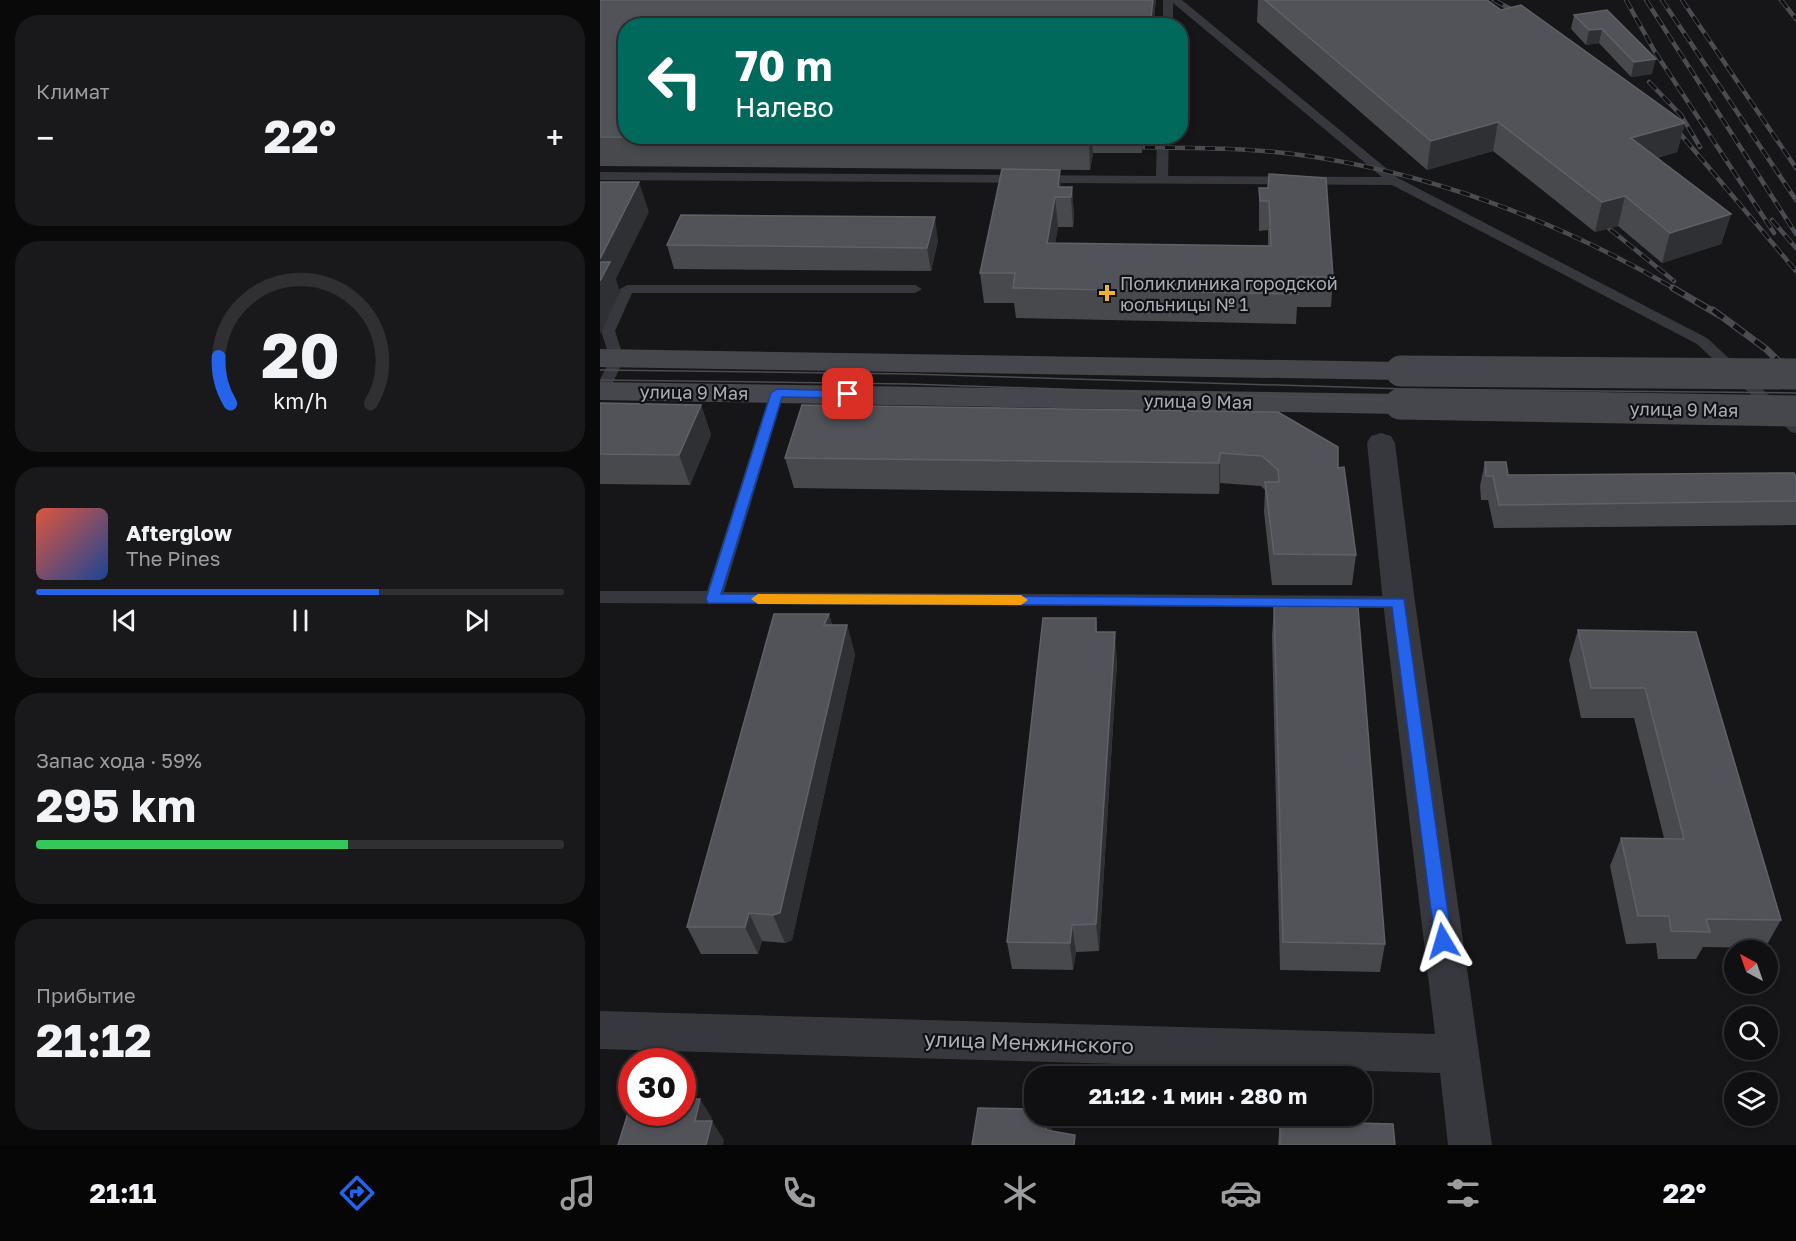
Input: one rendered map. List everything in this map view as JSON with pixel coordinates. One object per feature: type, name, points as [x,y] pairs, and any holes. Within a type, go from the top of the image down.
[{"type":"main road","name":"улица 9 Мая","points":[[608,358],[1401,371],[1796,374]]},
{"type":"main road","name":"улица 9 Мая","points":[[601,391],[1796,411]]},
{"type":"street","points":[[1381,443],[1399,602],[1470,1145]]},
{"type":"street","name":"улица Менжинского","points":[[600,1030],[1458,1054]]},
{"type":"lane","points":[[1167,18],[1168,0]]},
{"type":"lane","points":[[1176,0],[1394,181],[1702,341],[1796,428]]},
{"type":"lane","points":[[1162,179],[1163,144]]},
{"type":"lane","points":[[600,176],[1394,181]]},
{"type":"lane","points":[[601,391],[608,358],[608,331],[627,290],[915,289]]},
{"type":"lane","points":[[712,599],[777,393]]},
{"type":"lane","points":[[600,597],[1399,602]]},
{"type":"building","points":[[600,0],[1153,0],[1151,18],[618,18],[618,137],[600,137]]},
{"type":"building","points":[[1265,0],[1487,0],[1501,10],[1521,5],[1685,123],[1631,138],[1731,214],[1670,233],[1625,196],[1602,202],[1498,122],[1431,141]]},
{"type":"building","points":[[1607,10],[1656,59],[1634,62],[1602,29],[1589,30],[1574,15]]},
{"type":"building","points":[[1002,169],[1060,170],[1058,187],[1072,187],[1071,197],[1055,197],[1047,243],[1271,246],[1269,201],[1260,201],[1259,188],[1268,188],[1269,174],[1326,178],[1333,277],[1298,277],[1298,294],[1013,288],[1015,273],[980,273]]},
{"type":"building","points":[[600,182],[639,182],[600,259]]},
{"type":"building","points":[[681,215],[935,217],[927,248],[667,245]]},
{"type":"building","points":[[600,262],[610,262],[600,281]]},
{"type":"building","points":[[600,403],[701,405],[679,455],[600,454]]},
{"type":"building","points":[[802,405],[1278,412],[1338,447],[1338,468],[1344,467],[1356,555],[1274,554],[1265,482],[1279,482],[1278,470],[1262,456],[1220,453],[1219,463],[785,458]]},
{"type":"building","points":[[1485,462],[1506,462],[1508,475],[1794,473],[1796,501],[1499,505],[1493,476],[1486,476]]},
{"type":"building","points":[[1274,606],[1358,607],[1385,944],[1283,942]]},
{"type":"building","points":[[774,614],[829,614],[824,625],[847,625],[780,913],[773,915],[749,913],[745,927],[687,927]]},
{"type":"building","points":[[1043,618],[1096,618],[1096,632],[1115,632],[1096,924],[1072,925],[1070,943],[1007,942]]},
{"type":"building","points":[[1578,630],[1696,632],[1781,920],[1706,919],[1710,932],[1671,931],[1669,916],[1638,916],[1621,838],[1684,839],[1645,688],[1591,688]]},
{"type":"building","points":[[696,1099],[700,1099],[696,1117]]},
{"type":"building","points":[[978,1108],[1024,1109],[1024,1126],[1047,1126],[1046,1130],[1075,1135],[1074,1145],[972,1145]]},
{"type":"building","points":[[696,1121],[712,1121],[706,1145],[618,1145],[624,1126],[696,1126]]},
{"type":"building","points":[[1372,1123],[1393,1124],[1395,1145],[1280,1145],[1280,1126],[1372,1126]]},
{"type":"tram line","points":[[600,370],[909,374],[1407,389],[1796,393]]},
{"type":"tram line","points":[[600,380],[909,384],[1412,401],[1796,405]]},
{"type":"railway","points":[[1494,0],[1524,16]]},
{"type":"railway","points":[[1626,0],[1655,52],[1774,233]]},
{"type":"railway","points":[[1646,0],[1796,234]]},
{"type":"railway","points":[[1662,0],[1796,200]]},
{"type":"railway","points":[[1682,0],[1796,168]]},
{"type":"railway","points":[[1781,0],[1796,19]]},
{"type":"railway","points":[[1649,82],[1681,115],[1700,147]]},
{"type":"railway","points":[[1672,124],[1796,271]]},
{"type":"railway","points":[[1125,147],[1209,148],[1293,154],[1393,173],[1442,186],[1538,221],[1630,264],[1675,289]]},
{"type":"railway","points":[[1595,217],[1674,281]]},
{"type":"railway","points":[[1772,220],[1796,248]]},
{"type":"railway","points":[[1673,288],[1719,315]]},
{"type":"railway","points":[[1713,310],[1766,349],[1796,378]]},
{"type":"slow traffic","points":[[758,599],[1021,600]]},
{"type":"place","name":"Поликлиника городской юольницы № 1","points":[[1107,293]]},
{"type":"route","points":[[848,394],[777,393],[712,599],[1399,602],[1443,941]]}]
